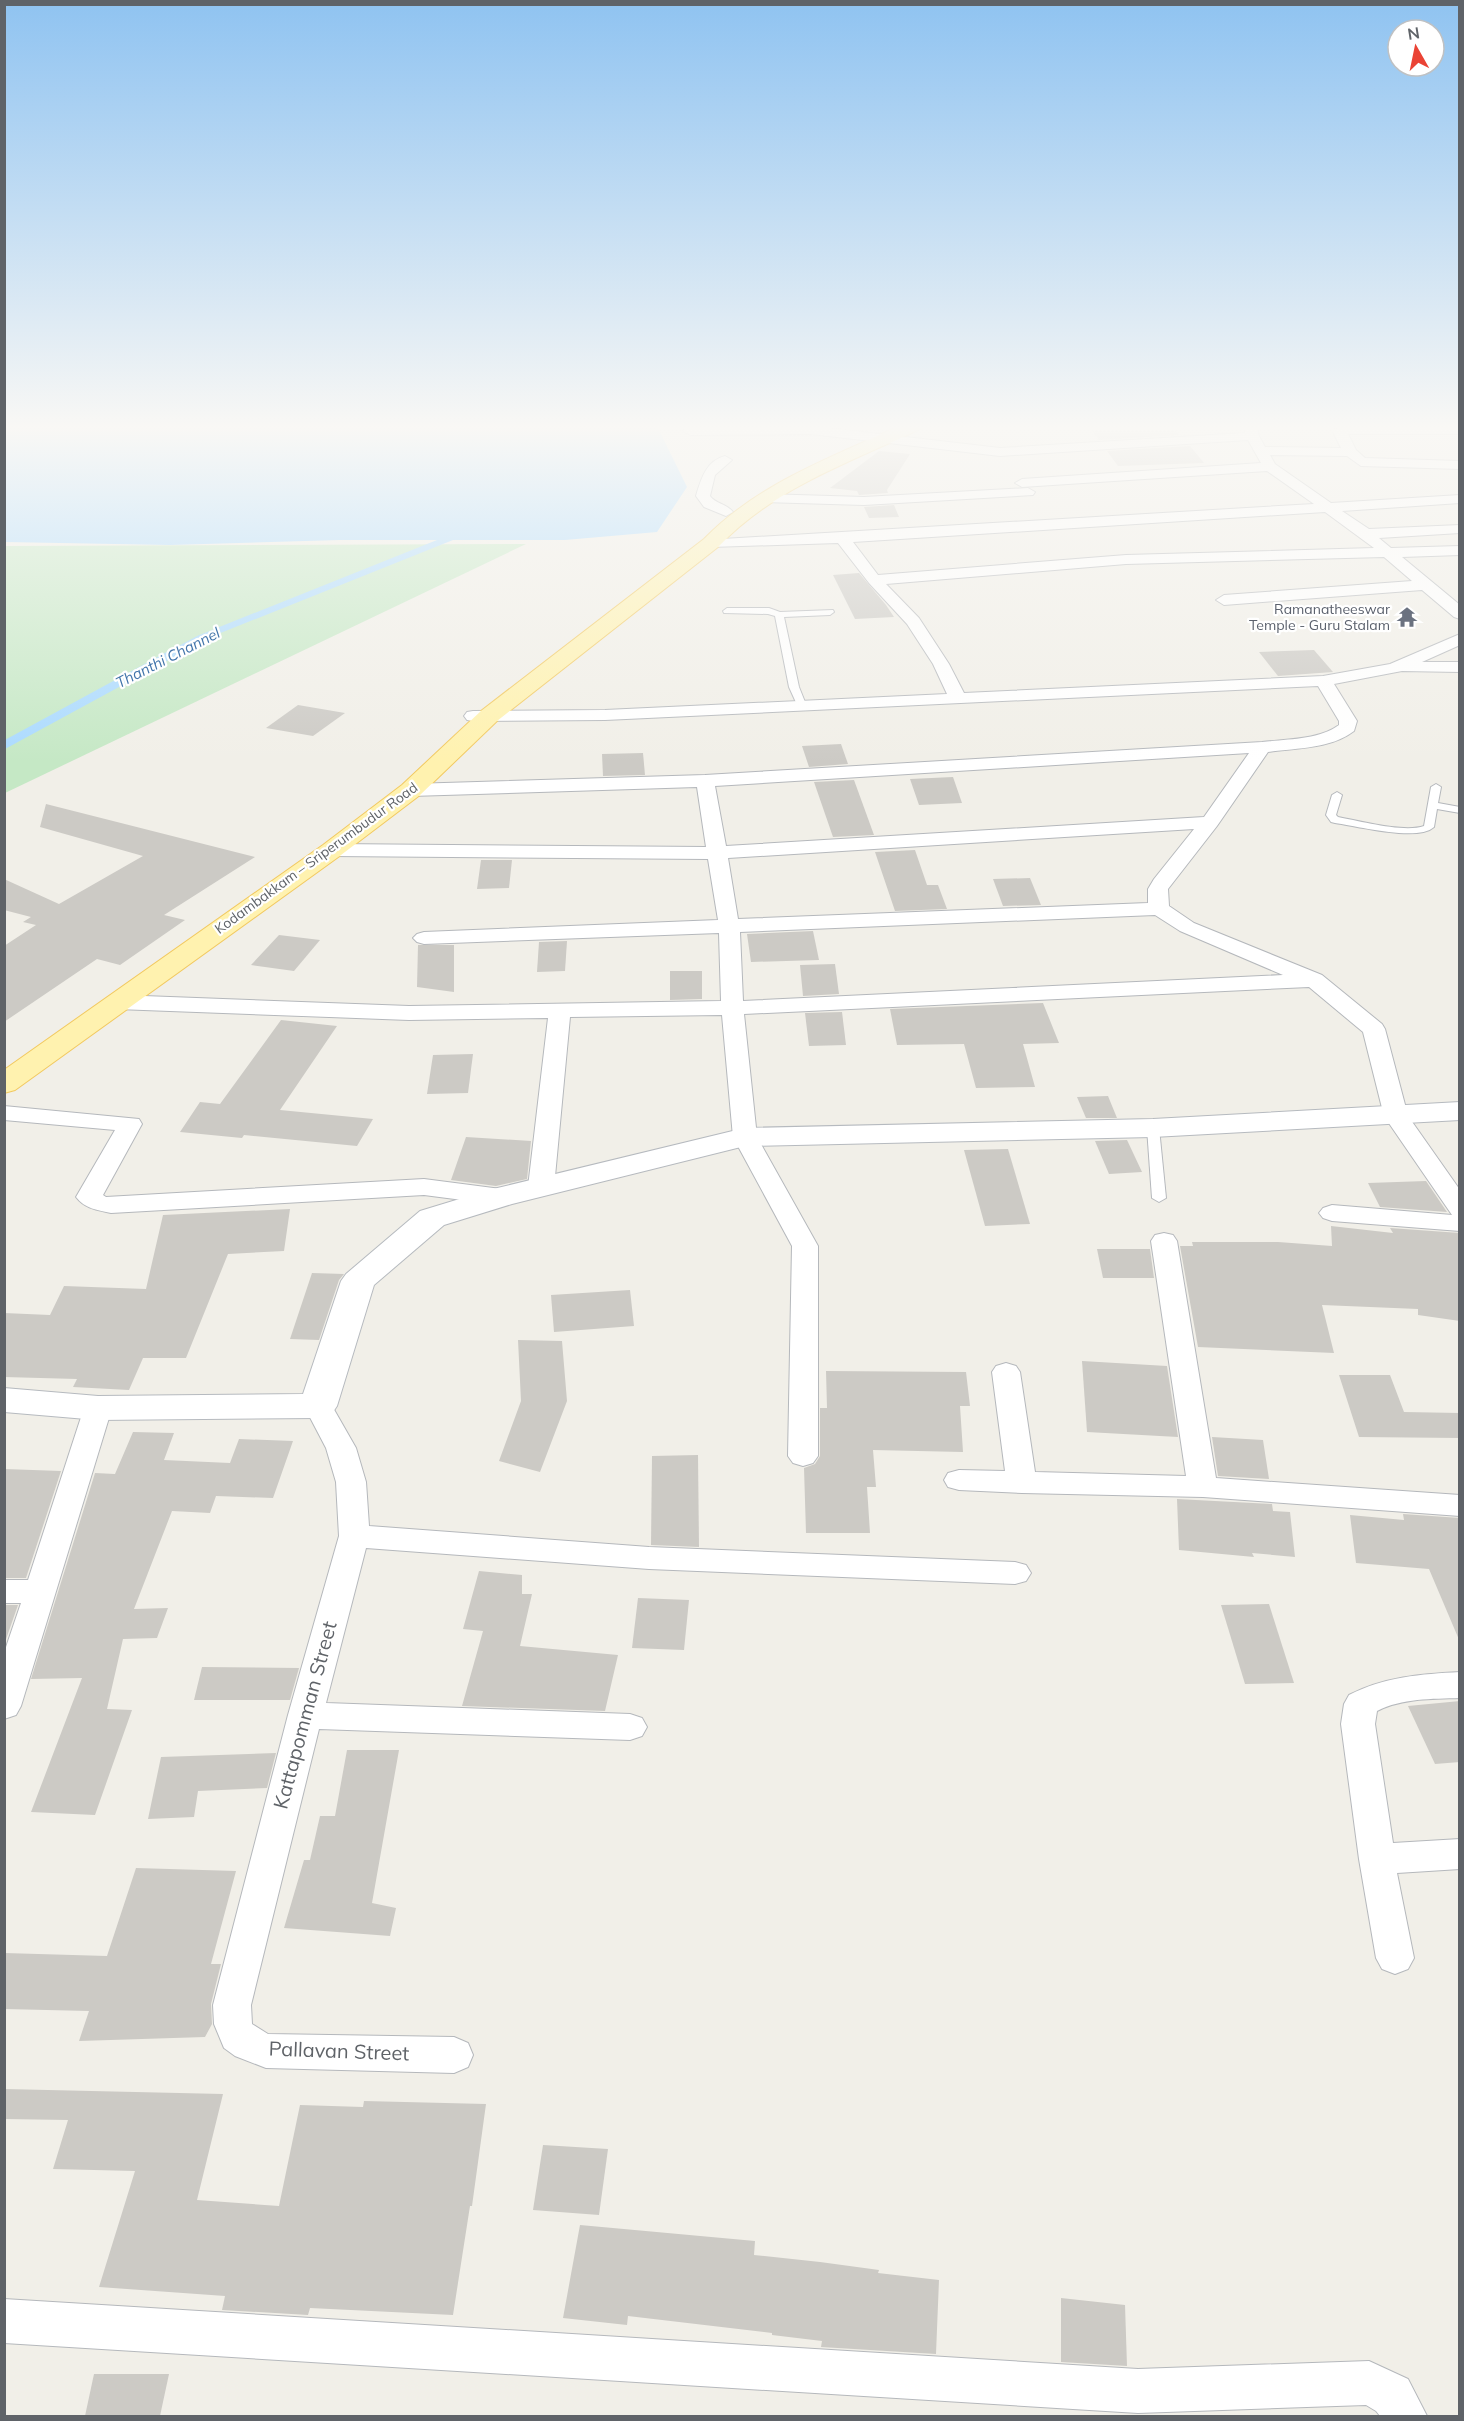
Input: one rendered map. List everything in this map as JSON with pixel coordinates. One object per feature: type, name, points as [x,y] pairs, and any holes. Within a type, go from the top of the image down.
[{"type":"main road","name":"Kodambakkam – Sriperumbudur Road","points":[[4,1063],[298,857],[393,787],[695,537]]},
{"type":"main road","name":"Kodambakkam – Sriperumbudur Road","points":[[4,1084],[332,850],[411,790],[481,716],[717,537]]},
{"type":"main road","points":[[668,558],[689,560]]},
{"type":"street","points":[[711,543],[858,537]]},
{"type":"street","points":[[1369,537],[1460,614]]},
{"type":"street","points":[[842,538],[874,580],[913,621],[941,664],[959,700]]},
{"type":"street","points":[[874,580],[1047,564],[1186,557],[1388,553],[1460,549]]},
{"type":"street","points":[[1224,600],[1425,585]]},
{"type":"street","points":[[1394,668],[1460,639]]},
{"type":"street","points":[[481,716],[605,715],[959,700],[1323,681],[1394,668],[1460,667]]},
{"type":"street","points":[[411,790],[705,781],[1262,747],[1332,736],[1348,728],[1348,722],[1323,681]]},
{"type":"street","points":[[1160,909],[1158,889],[1210,822],[1262,747]]},
{"type":"street","points":[[705,781],[729,926],[732,1008],[745,1137],[805,1246],[803,1456]]},
{"type":"street","points":[[332,850],[716,853],[1210,822]]},
{"type":"street","points":[[424,938],[1160,909],[1187,927],[1314,980],[1374,1029],[1396,1116],[1460,1209]]},
{"type":"street","points":[[117,1002],[409,1013],[732,1008],[1314,980]]},
{"type":"street","points":[[541,1187],[560,1010]]},
{"type":"street","points":[[4,1400],[98,1408],[318,1406],[358,1281],[432,1218],[501,1197],[745,1137],[1153,1128],[1460,1111]]},
{"type":"street","points":[[4,1113],[130,1124],[89,1197],[99,1203],[111,1205],[424,1187],[501,1197]]},
{"type":"street","points":[[1332,1213],[1460,1223]]},
{"type":"street","points":[[1164,1241],[1203,1487]]},
{"type":"street","points":[[1006,1372],[1022,1483]]},
{"type":"street","name":"Kattapomman Street","points":[[232,2028],[232,2005],[305,1715],[354,1536],[351,1482],[341,1448],[318,1406]]},
{"type":"street","points":[[4,1706],[98,1408]]},
{"type":"street","points":[[959,1480],[1203,1487],[1460,1506]]},
{"type":"street","points":[[354,1536],[649,1558],[1014,1573]]},
{"type":"street","points":[[4,1591],[40,1592]]},
{"type":"street","points":[[1395,1958],[1377,1859],[1358,1724],[1361,1704],[1376,1695],[1394,1690],[1460,1685]]},
{"type":"street","points":[[305,1715],[630,1727]]},
{"type":"street","points":[[1377,1859],[1460,1854]]},
{"type":"street","name":"Pallavan Street","points":[[232,2028],[241,2041],[266,2050],[454,2055]]},
{"type":"street","points":[[4,2321],[1138,2391],[1369,2383],[1392,2395],[1405,2416]]},
{"type":"lane","points":[[727,611],[769,611],[779,615],[830,612]]},
{"type":"lane","points":[[779,615],[794,687],[802,706]]},
{"type":"lane","points":[[1337,795],[1331,815],[1335,820],[1409,831],[1424,830],[1429,827],[1436,787]]},
{"type":"lane","points":[[1433,806],[1460,810]]},
{"type":"lane","points":[[1153,1128],[1159,1198]]},
{"type":"green space","points":[[526,544],[5,793],[5,546]]},
{"type":"water","points":[[5,537],[600,537],[565,540],[339,540],[170,545],[5,542]]},
{"type":"building","points":[[859,573],[894,617],[855,619],[833,575]]},
{"type":"building","points":[[1314,650],[1333,672],[1278,676],[1259,652]]},
{"type":"building","points":[[298,705],[345,713],[313,736],[266,728]]},
{"type":"building","points":[[841,744],[848,764],[809,767],[802,746]]},
{"type":"building","points":[[643,753],[645,775],[603,776],[602,754]]},
{"type":"building","points":[[953,777],[962,803],[919,805],[910,779]]},
{"type":"building","points":[[854,780],[874,835],[833,837],[814,782]]},
{"type":"building","points":[[46,804],[255,857],[164,915],[185,920],[120,965],[97,959],[4,1022],[4,946],[36,925],[23,922],[31,917],[4,910],[4,879],[59,904],[143,856],[40,827]]},
{"type":"building","points":[[915,850],[927,885],[938,885],[947,909],[895,911],[875,852]]},
{"type":"building","points":[[481,860],[512,860],[509,888],[477,889]]},
{"type":"building","points":[[1030,878],[1041,905],[1003,906],[993,879]]},
{"type":"building","points":[[813,931],[819,960],[751,962],[747,934]]},
{"type":"building","points":[[279,935],[320,940],[294,971],[251,965]]},
{"type":"building","points":[[567,941],[565,971],[537,972],[539,942]]},
{"type":"building","points":[[418,945],[454,945],[454,992],[417,987]]},
{"type":"building","points":[[835,964],[839,994],[803,996],[800,965]]},
{"type":"building","points":[[670,971],[702,971],[702,999],[670,1000]]},
{"type":"building","points":[[1043,1003],[1059,1043],[1023,1044],[1035,1087],[976,1088],[964,1044],[897,1045],[890,1009]]},
{"type":"building","points":[[842,1012],[846,1045],[809,1046],[805,1013]]},
{"type":"building","points":[[281,1020],[337,1026],[280,1110],[373,1119],[357,1146],[244,1135],[242,1138],[180,1132],[200,1102],[220,1104]]},
{"type":"building","points":[[473,1054],[468,1093],[427,1094],[433,1055]]},
{"type":"building","points":[[1108,1096],[1117,1118],[1086,1118],[1077,1097]]},
{"type":"building","points":[[466,1137],[531,1141],[527,1179],[496,1186],[451,1180]]},
{"type":"building","points":[[1127,1140],[1142,1172],[1109,1174],[1095,1141]]},
{"type":"building","points":[[1008,1149],[1030,1224],[985,1226],[964,1150]]},
{"type":"building","points":[[1426,1181],[1447,1212],[1380,1207],[1368,1183]]},
{"type":"building","points":[[290,1209],[284,1251],[228,1254],[186,1358],[143,1358],[129,1390],[73,1387],[77,1379],[4,1377],[4,1313],[50,1315],[64,1286],[146,1289],[163,1215]]},
{"type":"building","points":[[1331,1226],[1393,1233],[1390,1228],[1460,1233],[1460,1321],[1418,1315],[1418,1309],[1322,1305],[1334,1353],[1198,1347],[1180,1246],[1193,1246],[1192,1242],[1278,1242],[1332,1246]]},
{"type":"building","points":[[1097,1249],[1150,1249],[1154,1278],[1103,1278]]},
{"type":"building","points":[[312,1273],[344,1274],[339,1280],[319,1340],[290,1339]]},
{"type":"building","points":[[630,1290],[634,1326],[554,1332],[551,1295]]},
{"type":"building","points":[[518,1340],[562,1341],[567,1401],[540,1472],[499,1461],[521,1401]]},
{"type":"building","points":[[1082,1361],[1167,1366],[1178,1437],[1087,1432]]},
{"type":"building","points":[[826,1371],[966,1372],[970,1406],[960,1406],[963,1452],[873,1450],[876,1487],[867,1487],[870,1533],[806,1533],[804,1468],[815,1464],[820,1456],[820,1408],[827,1408]]},
{"type":"building","points":[[1339,1375],[1390,1375],[1404,1412],[1460,1413],[1460,1438],[1359,1437]]},
{"type":"building","points":[[133,1432],[174,1433],[164,1460],[230,1463],[239,1439],[293,1441],[273,1498],[216,1496],[210,1513],[172,1511],[134,1609],[168,1608],[157,1638],[123,1639],[107,1709],[132,1710],[95,1815],[31,1812],[82,1678],[31,1679],[95,1473],[115,1474]]},
{"type":"building","points":[[1212,1437],[1263,1440],[1269,1479],[1218,1476]]},
{"type":"building","points":[[698,1455],[699,1547],[651,1545],[652,1456]]},
{"type":"building","points":[[4,1469],[61,1471],[26,1578],[4,1578]]},
{"type":"building","points":[[1177,1499],[1272,1504],[1273,1511],[1290,1512],[1295,1557],[1252,1553],[1254,1557],[1179,1550]]},
{"type":"building","points":[[1403,1514],[1460,1518],[1460,1642],[1429,1569],[1356,1563],[1350,1515],[1404,1520]]},
{"type":"building","points":[[479,1571],[522,1575],[522,1594],[532,1594],[520,1646],[618,1655],[605,1711],[462,1706],[483,1631],[463,1629]]},
{"type":"building","points":[[638,1598],[689,1600],[684,1650],[632,1648]]},
{"type":"building","points":[[1269,1604],[1294,1683],[1245,1684],[1221,1605]]},
{"type":"building","points":[[4,1605],[18,1605],[4,1645]]},
{"type":"building","points":[[202,1667],[299,1668],[290,1700],[194,1700]]},
{"type":"building","points":[[1460,1701],[1460,1762],[1435,1764],[1408,1706]]},
{"type":"building","points":[[347,1750],[399,1750],[372,1903],[396,1908],[390,1936],[284,1928],[304,1860],[310,1860],[320,1816],[335,1816]]},
{"type":"building","points":[[276,1753],[267,1788],[198,1791],[194,1817],[148,1819],[161,1757]]},
{"type":"building","points":[[136,1868],[236,1871],[211,1964],[221,1964],[211,2004],[212,2024],[205,2037],[79,2041],[89,2011],[4,2009],[4,1953],[107,1956]]},
{"type":"building","points":[[4,2089],[223,2094],[197,2200],[279,2206],[300,2105],[363,2107],[364,2101],[486,2104],[472,2206],[470,2206],[453,2315],[310,2308],[308,2315],[222,2310],[225,2296],[99,2287],[135,2171],[53,2169],[68,2120],[4,2119]]},
{"type":"building","points":[[543,2145],[608,2149],[599,2215],[533,2210]]},
{"type":"building","points":[[580,2225],[755,2241],[754,2255],[820,2262],[879,2270],[878,2273],[939,2280],[936,2354],[821,2347],[822,2341],[628,2316],[627,2325],[563,2318]]},
{"type":"building","points":[[1061,2298],[1125,2305],[1127,2366],[1061,2362]]},
{"type":"building","points":[[94,2374],[169,2374],[160,2416],[85,2416]]},
{"type":"waterway","name":"Thanthi Channel","points":[[172,653],[200,638],[453,537]]},
{"type":"waterway","name":"Thanthi Channel","points":[[4,745],[175,652]]},
{"type":"place","name":"Ramanatheeswar Temple - Guru Stalam","points":[[1407,617]]}]
